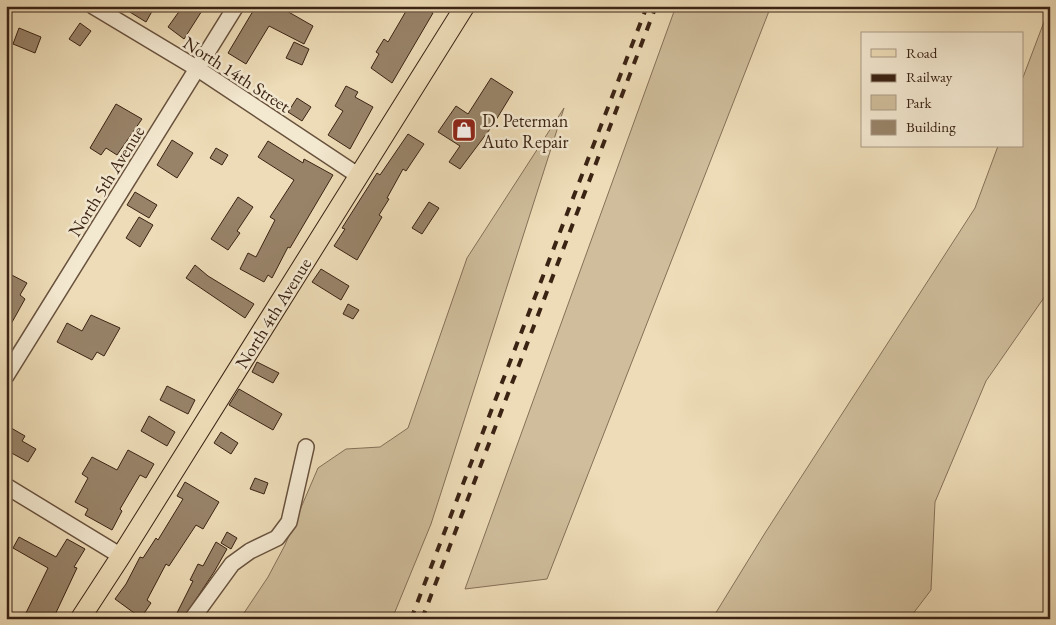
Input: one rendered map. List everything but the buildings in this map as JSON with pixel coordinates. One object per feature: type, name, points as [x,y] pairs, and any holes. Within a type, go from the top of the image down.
[{"type":"main road","name":"North 4th Avenue","points":[[80,619],[122,556],[465,6]]},
{"type":"street","name":"North 14th Street","points":[[93,6],[198,69],[359,176]]},
{"type":"street","name":"North 5th Avenue","points":[[6,376],[236,6]]},
{"type":"street","points":[[192,619],[232,564],[250,551],[277,538],[289,522],[306,447]]},
{"type":"street","points":[[6,486],[122,556]]},
{"type":"green space","points":[[676,6],[771,6],[547,579],[465,589]]},
{"type":"green space","points":[[1050,6],[1050,289],[986,381],[935,502],[931,590],[909,619],[712,619],[765,533],[975,208],[997,148],[1024,148],[1024,75]]},
{"type":"green space","points":[[564,108],[431,524],[392,619],[240,619],[268,577],[285,545],[318,468],[346,449],[380,447],[408,428],[467,258]]},
{"type":"railway","points":[[411,619],[647,6]]},
{"type":"railway","points":[[422,619],[656,6]]},
{"type":"place","name":"D. Peterman Auto Repair","points":[[464,130]]}]
